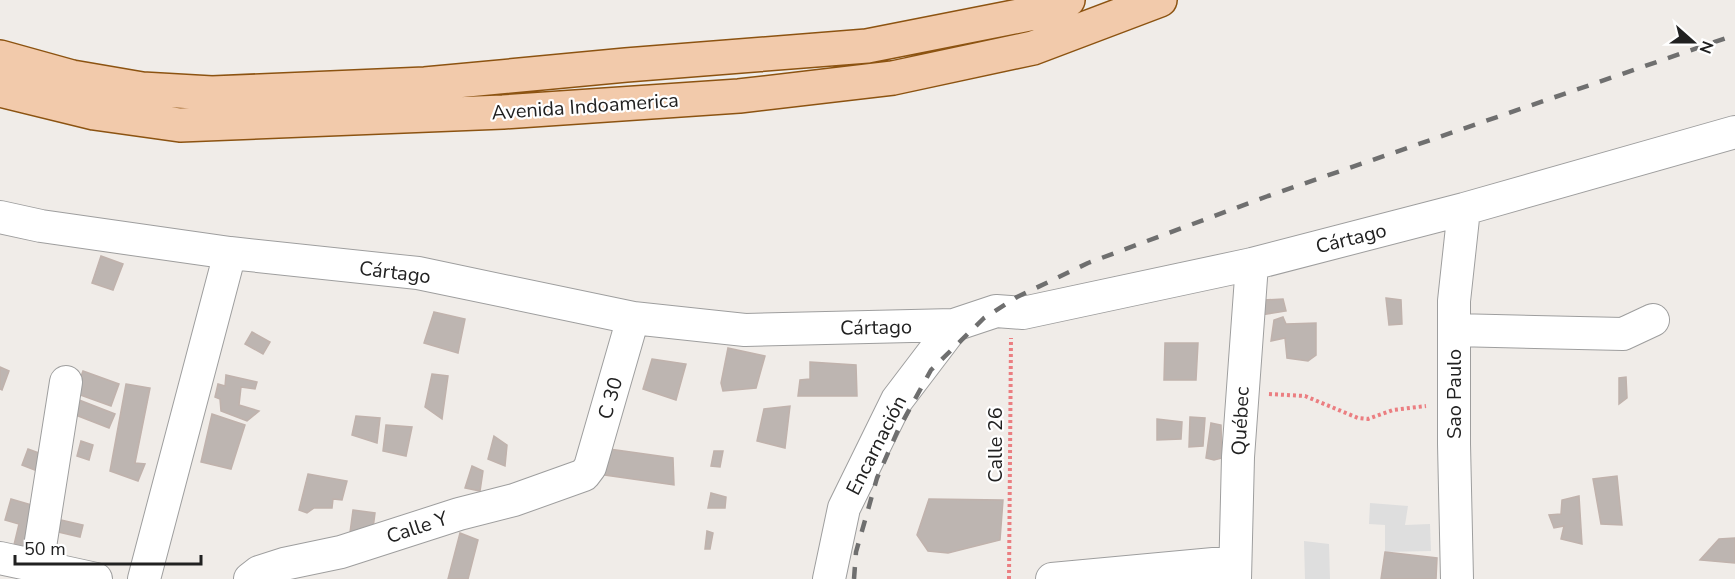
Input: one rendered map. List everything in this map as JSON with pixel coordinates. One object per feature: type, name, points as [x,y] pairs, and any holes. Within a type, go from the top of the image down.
[{"type":"main road","name":"Avenida Indoamerica","points":[[0,57],[72,77],[130,87],[212,93],[425,84],[867,46],[1034,13],[1068,0]]},
{"type":"main road","name":"Avenida Indoamerica","points":[[0,90],[94,113],[180,125],[503,112],[739,96],[893,78],[1033,48],[1160,0]]},
{"type":"street","name":"Cártago","points":[[0,217],[41,226],[230,253],[418,273],[633,318],[745,330],[954,325],[996,311],[1023,313],[1252,264],[1464,209],[1735,132]]},
{"type":"street","name":"Sao Paulo","points":[[1457,579],[1454,301],[1464,209]]},
{"type":"street","points":[[144,579],[230,253]]},
{"type":"street","name":"Québec","points":[[1235,570],[1242,390],[1252,264]]},
{"type":"street","name":"C 30","points":[[584,475],[590,467],[633,318]]},
{"type":"street","points":[[1454,330],[1623,334],[1653,320]]},
{"type":"street","name":"Encarnación","points":[[829,579],[844,508],[877,440],[897,400],[954,325]]},
{"type":"street","points":[[37,566],[66,382]]},
{"type":"street","name":"Calle Y","points":[[250,579],[259,573],[284,564],[341,552],[459,513],[514,500],[584,475]]},
{"type":"street","points":[[0,558],[96,579]]},
{"type":"street","points":[[1052,579],[1235,570]]},
{"type":"path","name":"Calle 26","points":[[1009,579],[1010,339],[1023,313]]},
{"type":"path","points":[[1242,390],[1252,393],[1305,396],[1346,415],[1368,419],[1393,410],[1454,403]]},
{"type":"shaded area","points":[[1370,503],[1408,506],[1405,525],[1430,524],[1431,551],[1385,552],[1385,525],[1369,524]]},
{"type":"shaded area","points":[[1304,541],[1329,544],[1330,579],[1305,579]]},
{"type":"building","points":[[101,256],[123,264],[113,290],[92,283]]},
{"type":"building","points":[[1386,298],[1401,300],[1402,324],[1389,325]]},
{"type":"building","points":[[1283,299],[1286,311],[1260,315],[1264,300]]},
{"type":"building","points":[[434,312],[465,319],[458,353],[424,343]]},
{"type":"building","points":[[1283,317],[1286,324],[1316,323],[1316,355],[1308,361],[1287,358],[1285,338],[1271,341],[1274,320]]},
{"type":"building","points":[[252,332],[270,342],[263,354],[245,344]]},
{"type":"building","points":[[1165,343],[1198,343],[1196,380],[1164,380]]},
{"type":"building","points":[[728,348],[765,356],[756,388],[723,391],[721,383]]},
{"type":"building","points":[[652,359],[686,364],[676,400],[643,389]]},
{"type":"building","points":[[810,362],[856,365],[857,396],[798,396],[800,380],[810,379]]},
{"type":"building","points":[[0,367],[9,371],[2,390],[0,389]]},
{"type":"building","points":[[83,371],[119,384],[111,406],[75,393]]},
{"type":"building","points":[[432,374],[448,376],[442,419],[425,407]]},
{"type":"building","points":[[226,375],[257,382],[255,389],[241,387],[239,405],[259,411],[247,421],[221,411],[220,399],[215,397],[218,384],[225,386]]},
{"type":"building","points":[[1626,377],[1627,398],[1619,404],[1619,378]]},
{"type":"building","points":[[126,384],[150,388],[135,463],[145,464],[138,481],[110,471]]},
{"type":"building","points":[[74,398],[115,414],[109,428],[68,412]]},
{"type":"building","points":[[790,406],[785,448],[757,441],[764,409]]},
{"type":"building","points":[[212,414],[245,425],[231,469],[201,462]]},
{"type":"building","points":[[356,416],[380,418],[377,443],[352,435]]},
{"type":"building","points":[[1190,417],[1205,418],[1203,446],[1189,447]]},
{"type":"building","points":[[1157,419],[1182,422],[1181,439],[1157,440]]},
{"type":"building","points":[[1211,423],[1221,425],[1222,458],[1214,460],[1206,458]]},
{"type":"building","points":[[386,425],[412,427],[406,456],[383,451]]},
{"type":"building","points":[[494,436],[507,445],[505,466],[488,459]]},
{"type":"building","points":[[81,441],[93,445],[89,460],[77,456]]},
{"type":"building","points":[[602,448],[673,458],[674,485],[598,474]]},
{"type":"building","points":[[28,449],[47,456],[40,472],[22,465]]},
{"type":"building","points":[[714,451],[723,451],[720,467],[711,466]]},
{"type":"building","points":[[472,466],[483,471],[480,491],[465,488]]},
{"type":"building","points":[[308,474],[347,481],[342,500],[333,499],[332,508],[314,508],[307,513],[299,510]]},
{"type":"building","points":[[1617,476],[1622,525],[1601,524],[1593,479]]},
{"type":"building","points":[[711,493],[726,497],[725,508],[708,508]]},
{"type":"building","points":[[1579,496],[1582,544],[1561,539],[1564,526],[1554,528],[1549,515],[1561,514],[1562,500]]},
{"type":"building","points":[[11,499],[42,508],[29,553],[13,549],[19,524],[5,520]]},
{"type":"building","points":[[929,499],[1003,500],[1000,540],[948,553],[928,551],[917,535]]},
{"type":"building","points":[[353,510],[375,513],[372,536],[349,540]]},
{"type":"building","points":[[61,520],[83,525],[80,537],[58,532]]},
{"type":"building","points":[[707,531],[713,533],[710,549],[705,549]]},
{"type":"building","points":[[460,533],[478,540],[468,579],[448,579]]},
{"type":"building","points":[[1735,538],[1735,563],[1700,560],[1719,539]]},
{"type":"building","points":[[1385,552],[1437,558],[1436,579],[1381,579]]},
{"type":"railway","points":[[854,579],[856,552],[877,478],[898,430],[931,370],[984,318],[1017,297],[1088,263],[1268,196],[1735,35]]}]
